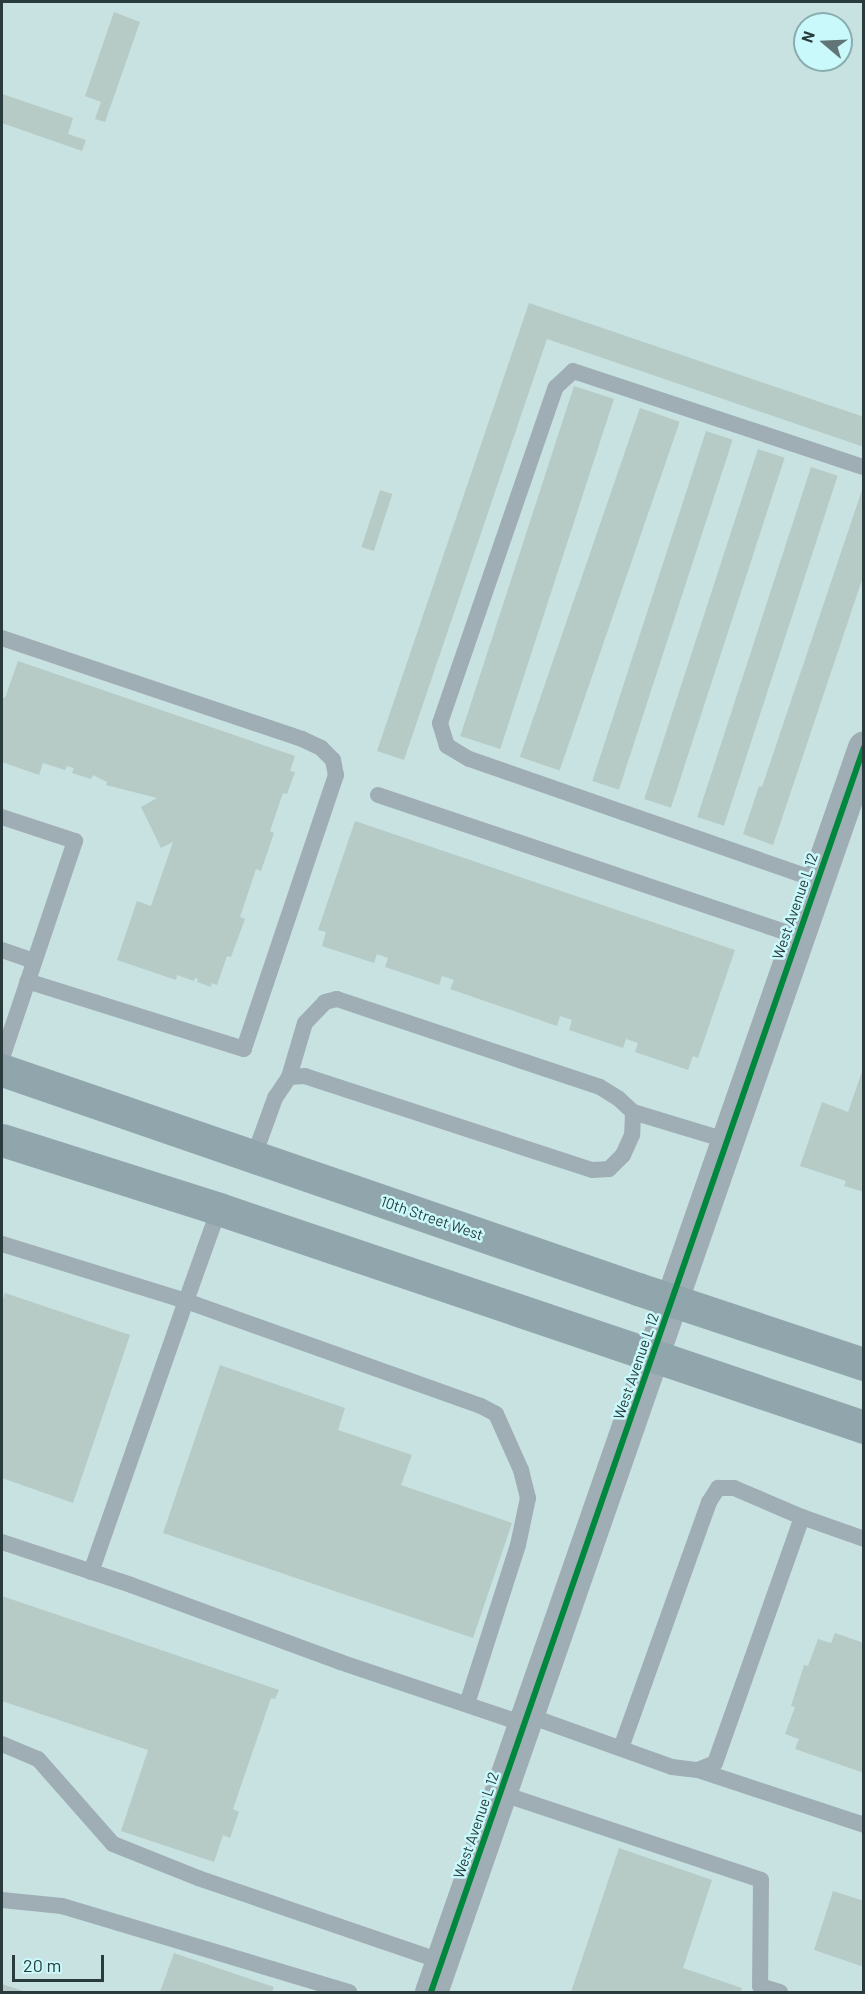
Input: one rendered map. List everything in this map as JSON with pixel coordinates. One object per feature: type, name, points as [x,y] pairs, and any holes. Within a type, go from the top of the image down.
[{"type":"main road","name":"10th Street West","points":[[2,1070],[864,1364]]},
{"type":"main road","points":[[2,1140],[219,1209],[864,1427]]},
{"type":"street","name":"West Avenue L 12","points":[[431,1992],[864,747]]},
{"type":"lane","points":[[817,880],[469,759],[447,746],[440,723],[556,387],[573,371],[864,467]]},
{"type":"lane","points":[[2,638],[302,739],[321,748],[333,760],[336,775],[244,1048],[27,981]]},
{"type":"lane","points":[[378,795],[797,936]]},
{"type":"lane","points":[[2,817],[75,841],[2,1058]]},
{"type":"lane","points":[[2,950],[34,961]]},
{"type":"lane","points":[[254,1156],[275,1098],[289,1077],[304,1023],[325,1002],[337,999],[600,1088],[619,1099],[633,1112],[726,1140]]},
{"type":"lane","points":[[289,1077],[305,1076],[592,1170],[609,1169],[623,1155],[632,1135],[633,1112]]},
{"type":"lane","points":[[92,1572],[219,1209]]},
{"type":"lane","points":[[2,1244],[186,1301],[481,1406],[496,1414],[521,1470],[528,1498],[518,1545],[467,1704]]},
{"type":"lane","points":[[621,1748],[709,1502],[718,1488],[734,1488],[802,1517],[864,1539]]},
{"type":"lane","points":[[698,1770],[715,1763],[802,1517]]},
{"type":"lane","points":[[2,1542],[92,1572],[340,1662],[467,1704],[621,1748],[672,1767],[698,1770],[864,1825]]},
{"type":"lane","points":[[2,1744],[38,1759],[113,1844],[198,1878],[441,1961]]},
{"type":"lane","points":[[500,1793],[761,1880],[760,1986],[780,1992]]},
{"type":"lane","points":[[2,1900],[62,1906],[323,1989],[349,1992]]},
{"type":"building","points":[[114,12],[140,22],[105,122],[95,119],[101,102],[85,96]]},
{"type":"building","points":[[2,94],[73,118],[68,134],[86,140],[82,151],[2,123]]},
{"type":"building","points":[[529,303],[864,417],[864,447],[547,339],[404,760],[377,751]]},
{"type":"building","points":[[574,386],[614,399],[500,749],[460,736]]},
{"type":"building","points":[[640,408],[680,422],[560,771],[520,757]]},
{"type":"building","points":[[706,431],[733,440],[619,790],[592,781]]},
{"type":"building","points":[[758,449],[785,458],[671,808],[644,799]]},
{"type":"building","points":[[811,467],[838,476],[724,826],[697,817]]},
{"type":"building","points":[[863,487],[864,574],[773,845],[743,834],[759,786],[762,787]]},
{"type":"building","points":[[380,490],[392,494],[374,551],[361,547]]},
{"type":"building","points":[[18,661],[295,756],[290,771],[295,772],[287,794],[283,793],[270,831],[274,833],[261,871],[256,869],[240,917],[245,919],[231,957],[227,956],[217,985],[212,983],[211,987],[197,982],[198,979],[195,978],[194,981],[177,975],[176,980],[117,960],[137,901],[151,906],[173,842],[161,848],[141,807],[157,798],[106,785],[107,782],[93,775],[91,779],[72,773],[74,768],[67,766],[65,770],[43,763],[39,775],[2,762],[2,697],[5,698]]},
{"type":"building","points":[[355,821],[735,950],[698,1058],[693,1056],[688,1070],[635,1052],[638,1043],[626,1039],[623,1048],[569,1030],[572,1020],[560,1016],[557,1026],[450,989],[454,980],[442,976],[439,985],[385,967],[388,958],[377,954],[374,963],[322,946],[326,932],[318,930]]},
{"type":"building","points":[[863,1069],[864,1192],[844,1186],[846,1181],[800,1166],[822,1102],[848,1112]]},
{"type":"building","points":[[5,1293],[130,1335],[73,1503],[2,1478],[2,1302]]},
{"type":"building","points":[[220,1365],[345,1408],[338,1430],[412,1455],[401,1485],[512,1523],[473,1638],[163,1533]]},
{"type":"building","points":[[2,1596],[279,1690],[275,1699],[271,1698],[233,1809],[239,1812],[230,1838],[223,1835],[214,1862],[121,1831],[148,1750],[2,1701]]},
{"type":"building","points":[[835,1633],[864,1643],[864,1773],[795,1749],[799,1739],[785,1734],[795,1707],[791,1706],[804,1665],[808,1666],[818,1639],[831,1643]]},
{"type":"building","points":[[619,1848],[712,1880],[683,1968],[742,1988],[741,1992],[571,1992]]},
{"type":"building","points":[[833,1891],[864,1901],[864,1967],[814,1950]]},
{"type":"building","points":[[174,1953],[274,1987],[272,1992],[160,1992]]},
{"type":"building","points":[[2,1984],[26,1992],[2,1992]]},
{"type":"cycle path","points":[[431,1992],[864,747]]}]
